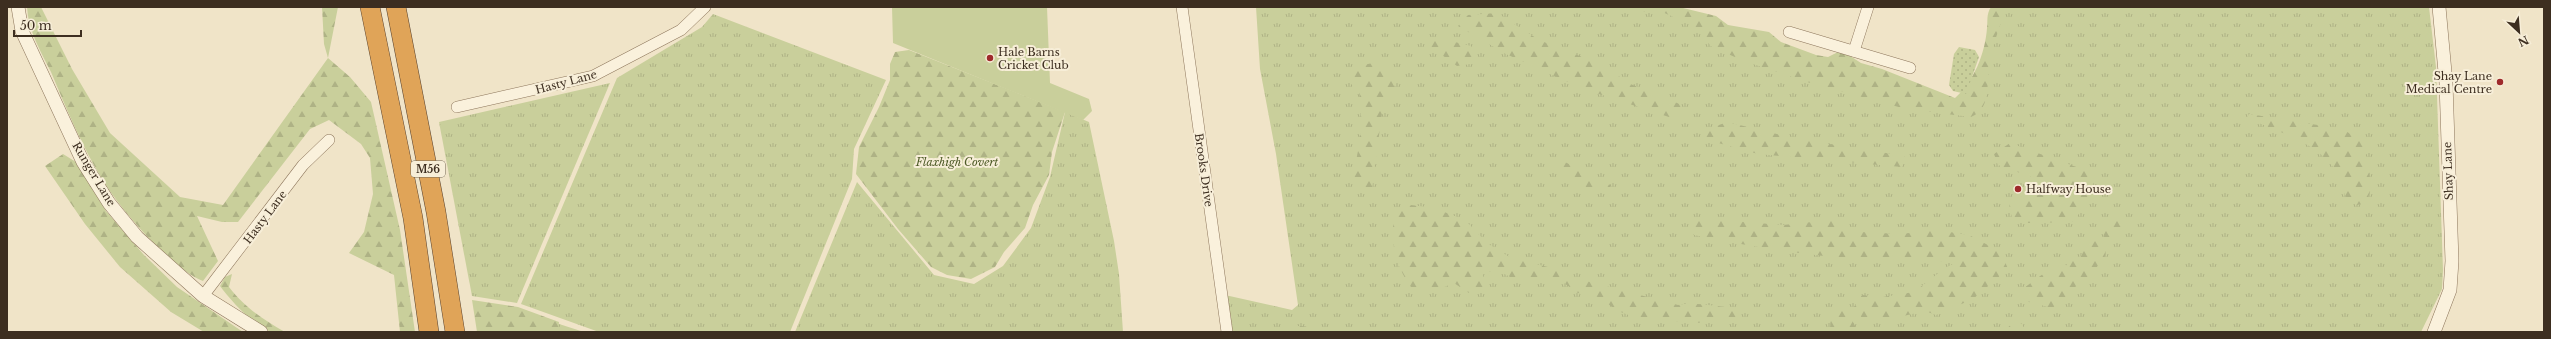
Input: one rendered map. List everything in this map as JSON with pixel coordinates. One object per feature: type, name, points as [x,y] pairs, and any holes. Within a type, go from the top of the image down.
[{"type":"highway","name":"M56","points":[[370,7],[413,218],[429,332]]},
{"type":"highway","name":"M56","points":[[396,7],[436,212],[455,332]]},
{"type":"street","name":"Runger Lane","points":[[18,7],[22,32],[83,162],[109,203],[138,237],[203,296],[261,332]]},
{"type":"street","name":"Hasty Lane","points":[[457,107],[593,76],[680,30],[705,7]]},
{"type":"street","name":"Brooks Drive","points":[[1182,7],[1227,332]]},
{"type":"street","points":[[1854,52],[1868,7]]},
{"type":"street","name":"Shay Lane","points":[[2434,332],[2450,290],[2452,261],[2446,83],[2439,7]]},
{"type":"street","points":[[1789,32],[1910,68]]},
{"type":"street","name":"Hasty Lane","points":[[203,296],[303,165],[329,140]]},
{"type":"green space","points":[[27,7],[41,7],[72,69],[110,133],[180,197],[223,205],[328,58],[350,77],[371,102],[400,230],[415,332],[400,332],[394,275],[349,253],[364,232],[373,194],[370,158],[361,144],[329,120],[310,129],[238,222],[222,222],[197,216],[218,261],[203,281],[191,275],[162,252],[121,206],[102,179],[68,113],[32,32]]},
{"type":"green space","points":[[322,7],[338,7],[328,58],[324,44]]},
{"type":"green space","name":"Hale Barns Cricket Club","points":[[892,7],[1047,7],[1050,83],[1089,99],[1092,111],[1083,120],[893,43]]},
{"type":"green space","points":[[1256,7],[1674,7],[1967,107],[1999,7],[2429,7],[2436,67],[2443,270],[2442,289],[2421,332],[1228,332],[1225,295],[1292,310],[1298,305],[1276,154],[1260,69]]},
{"type":"green space","points":[[1634,7],[1679,7],[1716,16],[1728,25],[1769,32],[1781,42],[1816,55],[1828,57],[1838,52],[1847,54],[1861,63],[1882,69],[1955,98],[1968,84],[1981,57],[1986,38],[1989,10],[1991,7],[2006,7],[1990,58],[1986,99],[1983,107],[1978,113],[1971,117],[1906,109],[1807,82],[1744,61],[1712,47],[1693,26],[1658,10],[1645,12]]},
{"type":"green space","points":[[1497,13],[1539,40],[1605,66],[1628,83],[1682,105],[1675,119],[1581,88],[1506,54],[1458,26],[1468,15]]},
{"type":"green space","points":[[713,14],[886,80],[854,149],[852,179],[790,332],[599,332],[521,304],[617,78],[702,27]]},
{"type":"green space","points":[[1439,38],[1471,46],[1476,57],[1470,64],[1457,66],[1431,47],[1430,40]]},
{"type":"green space","points":[[1959,47],[1975,50],[1979,57],[1966,94],[1953,91],[1949,85],[1954,54]]},
{"type":"green space","name":"Flaxhigh Covert","points":[[909,50],[1065,112],[1052,152],[1049,175],[1033,205],[1025,228],[1004,252],[995,267],[971,279],[947,275],[931,267],[898,229],[856,174],[859,147],[879,107],[890,80],[890,64],[895,52]]},
{"type":"green space","points":[[1378,62],[1397,82],[1383,105],[1371,196],[1353,175],[1360,134],[1361,113],[1359,91],[1348,81],[1353,67]]},
{"type":"green space","points":[[610,83],[517,303],[472,296],[439,122]]},
{"type":"green space","points":[[1065,112],[1089,122],[1114,241],[1119,274],[1123,332],[795,332],[857,182],[934,275],[974,284],[1003,266],[1031,228],[1050,177]]},
{"type":"green space","points":[[2249,114],[2343,129],[2362,142],[2368,162],[2371,189],[2366,203],[2357,205],[2345,196],[2340,179],[2332,166],[2308,145],[2247,118]]},
{"type":"green space","points":[[1727,122],[1798,139],[1905,156],[1902,167],[1758,154],[1704,139],[1711,128]]},
{"type":"green space","points":[[2010,143],[2093,173],[2094,195],[2072,222],[2028,223],[2012,218],[2009,204],[2024,195],[2027,185],[2034,178],[1998,165],[1994,154]]},
{"type":"green space","points":[[63,154],[76,162],[106,211],[144,255],[177,287],[243,332],[204,332],[171,312],[120,267],[85,224],[45,166]]},
{"type":"green space","points":[[1553,160],[1565,162],[1610,185],[1610,192],[1585,187],[1564,174]]},
{"type":"green space","points":[[1411,205],[1434,208],[1465,220],[1487,243],[1511,258],[1552,268],[1575,278],[1678,305],[1699,304],[1737,308],[1738,317],[1697,323],[1637,318],[1618,311],[1598,297],[1578,293],[1564,283],[1537,277],[1512,278],[1497,270],[1483,273],[1484,288],[1469,293],[1454,283],[1435,291],[1411,287],[1397,261],[1393,225],[1394,215]]},
{"type":"green space","points":[[1693,218],[1783,225],[1831,220],[1861,232],[1900,234],[1937,230],[1969,235],[2001,252],[2008,269],[1973,299],[1936,315],[1925,311],[1899,317],[1862,318],[1854,307],[1862,295],[1883,297],[1914,292],[1945,268],[1955,263],[1928,260],[1846,258],[1751,246],[1694,235]]},
{"type":"green space","points":[[2124,218],[2121,234],[2114,238],[2104,238],[2101,222]]},
{"type":"green space","points":[[2095,241],[2107,244],[2105,256],[2088,279],[2075,287],[2069,297],[2052,308],[2025,301],[2024,288],[2047,271],[2061,271],[2071,260],[2081,256],[2085,245]]},
{"type":"green space","points":[[232,274],[229,287],[241,301],[285,332],[274,332],[259,325],[230,299],[220,286],[225,277]]},
{"type":"green space","points":[[472,300],[518,307],[559,322],[558,332],[477,332]]},
{"type":"green space","points":[[1839,306],[1852,320],[1858,332],[1830,332],[1831,308]]},
{"type":"green space","points":[[2016,320],[2023,325],[2023,332],[2003,332]]},
{"type":"green space","points":[[556,323],[584,332],[554,332]]},
{"type":"green space","points":[[1298,326],[1387,332],[1230,332]]},
{"type":"place","name":"Hale Barns Cricket Club","points":[[990,58]]},
{"type":"place","name":"Shay Lane Medical Centre","points":[[2500,82]]},
{"type":"place","name":"Halfway House","points":[[2018,189]]}]
